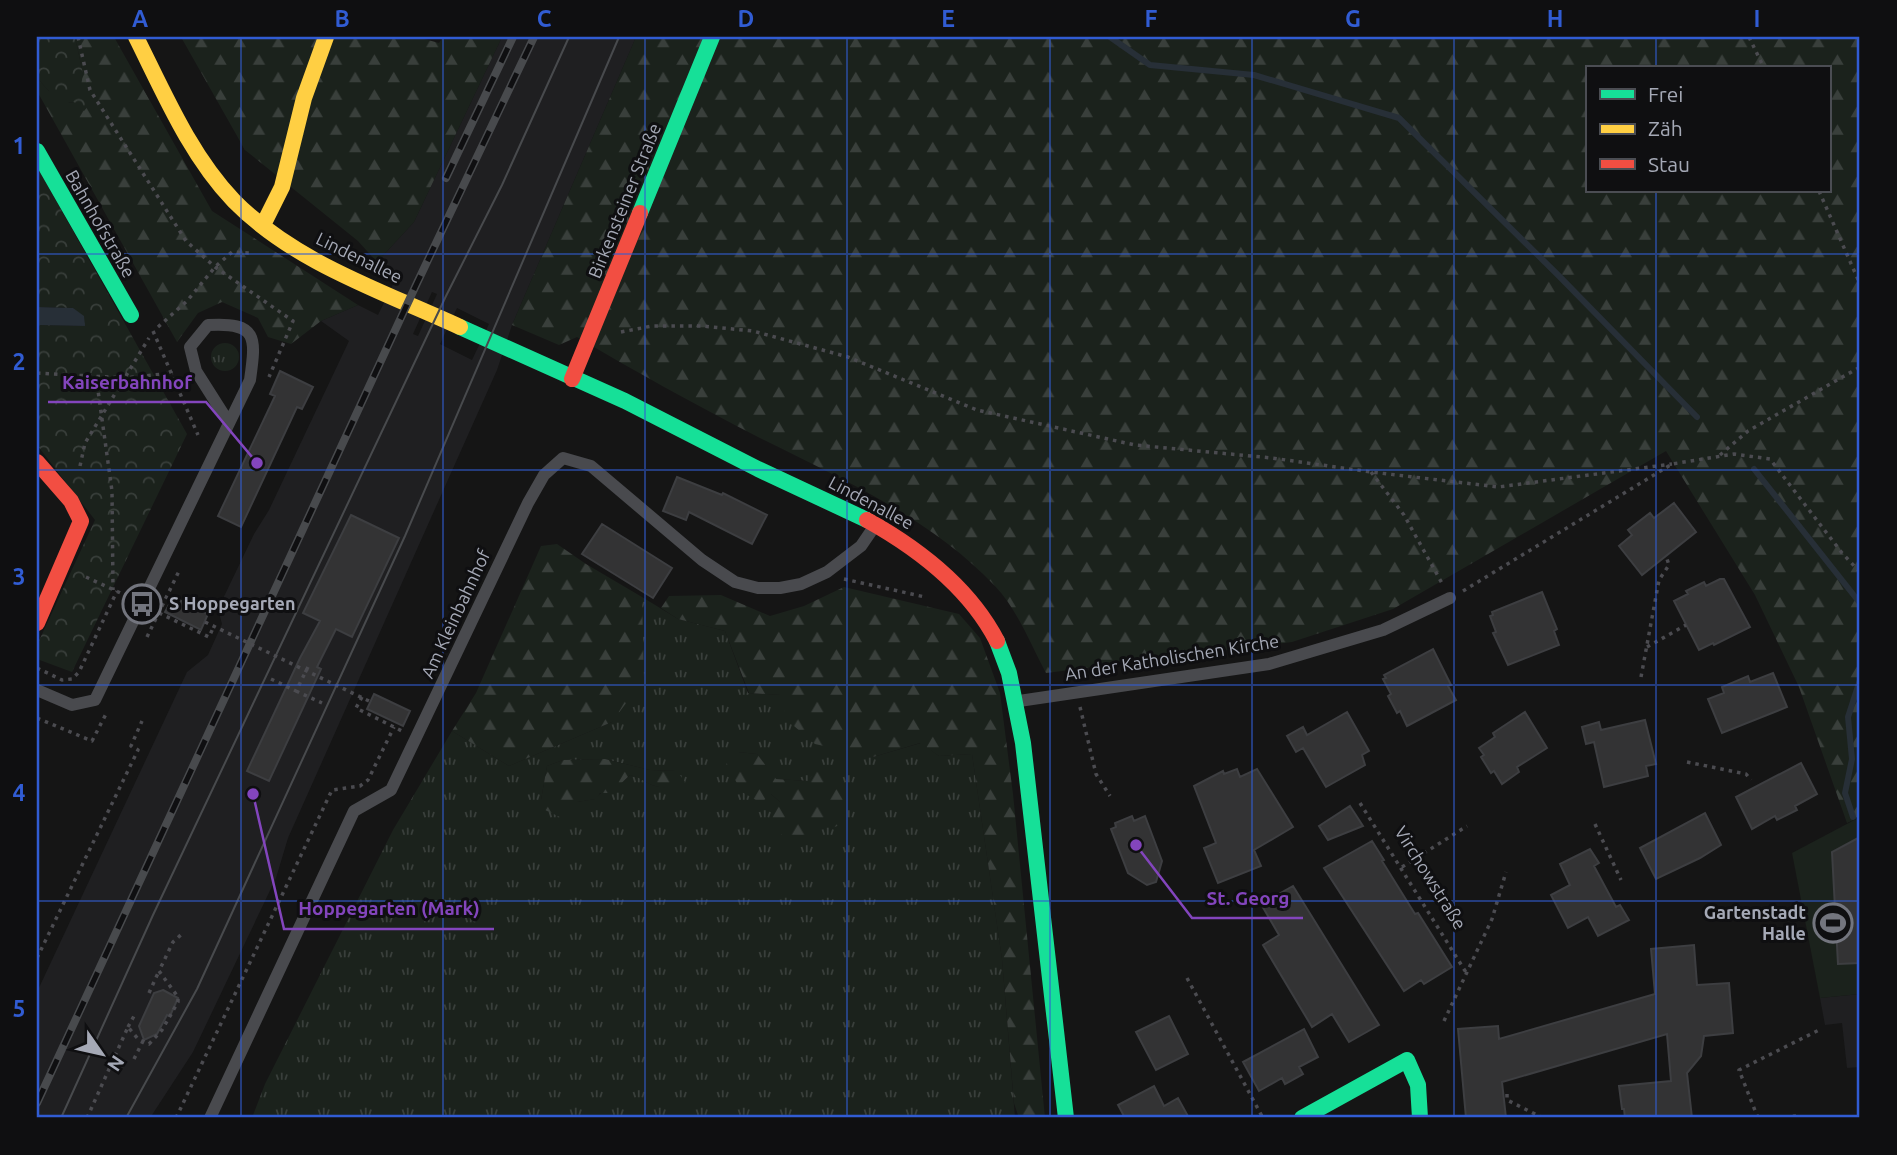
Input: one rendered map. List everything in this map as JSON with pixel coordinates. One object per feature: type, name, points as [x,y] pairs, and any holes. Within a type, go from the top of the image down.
[{"type":"street","name":"Lindenallee","points":[[135,37],[201,156],[231,196],[286,242],[341,272],[625,401],[728,454],[877,524],[923,553],[965,594],[993,634],[1003,656],[1023,743],[1066,1118]]},
{"type":"street","points":[[263,225],[284,187],[299,117],[326,37]]},
{"type":"street","name":"Birkensteiner Straße","points":[[572,379],[712,37]]},
{"type":"street","name":"Bahnhofstraße","points":[[37,151],[131,316]]},
{"type":"street","points":[[37,462],[71,500],[81,521],[37,623]]},
{"type":"street","points":[[1302,1118],[1407,1060],[1418,1085],[1420,1118]]},
{"type":"lane","points":[[37,690],[72,705],[95,700],[250,380],[254,354],[250,335],[246,330],[230,324],[208,326],[190,347],[196,371],[229,423]]},
{"type":"lane","name":"Am Kleinbahnhof","points":[[210,1118],[354,811],[391,790],[528,503],[544,475],[564,458],[591,466],[702,560],[735,582],[758,588],[801,584],[827,572],[861,545],[877,524]]},
{"type":"lane","name":"An der Katholischen Kirche","points":[[1015,702],[1269,664],[1383,630],[1450,597]]},
{"type":"path","points":[[78,37],[90,90],[186,242],[215,267],[293,321],[279,356]]},
{"type":"path","points":[[1749,37],[1763,66]]},
{"type":"path","points":[[1819,192],[1860,284]]},
{"type":"path","points":[[71,500],[85,443],[153,331],[187,302],[215,267],[232,252],[250,253],[258,257]]},
{"type":"path","points":[[611,335],[652,327],[702,326],[753,331],[848,357],[977,410],[1136,445],[1272,458],[1498,486],[1734,454],[1770,459],[1842,553],[1860,572]]},
{"type":"path","points":[[153,331],[198,435]]},
{"type":"path","points":[[1718,456],[1748,431],[1860,367]]},
{"type":"path","points":[[37,373],[125,378],[173,373]]},
{"type":"path","points":[[37,668],[62,680],[72,679],[79,672],[115,590],[112,491],[96,376]]},
{"type":"path","points":[[1371,472],[1404,516],[1450,597],[1563,532],[1672,464]]},
{"type":"path","points":[[1641,677],[1659,580],[1669,565],[1667,559]]},
{"type":"path","points":[[62,566],[142,604],[169,604]]},
{"type":"path","points":[[827,572],[847,580],[925,597]]},
{"type":"path","points":[[155,610],[209,637],[214,626]]},
{"type":"path","points":[[205,622],[371,702]]},
{"type":"path","points":[[1647,647],[1686,625]]},
{"type":"path","points":[[296,691],[309,665]]},
{"type":"path","points":[[271,679],[322,704]]},
{"type":"path","points":[[1076,691],[1096,774],[1110,796]]},
{"type":"path","points":[[362,697],[356,708],[417,738]]},
{"type":"path","points":[[131,746],[142,721]]},
{"type":"path","points":[[176,1118],[332,790],[360,786],[368,780],[394,727]]},
{"type":"path","points":[[37,958],[138,750],[125,743]]},
{"type":"path","points":[[1687,762],[1746,774],[1751,780]]},
{"type":"path","name":"Virchowstraße","points":[[1360,803],[1467,974]]},
{"type":"path","points":[[1595,824],[1621,880]]},
{"type":"path","points":[[1402,867],[1467,826]]},
{"type":"path","points":[[1444,1021],[1492,919],[1506,872]]},
{"type":"path","points":[[149,993],[173,942],[183,933]]},
{"type":"path","points":[[128,1027],[138,1039],[149,1044],[162,1030],[179,999],[159,971]]},
{"type":"path","points":[[1186,978],[1263,1118]]},
{"type":"path","points":[[87,1118],[134,1016]]},
{"type":"path","points":[[1758,1118],[1739,1070],[1819,1030]]},
{"type":"path","points":[[134,1059],[143,1041]]},
{"type":"path","points":[[1507,1094],[1507,1100],[1543,1118]]},
{"type":"path","points":[[1776,1118],[1796,1116]]},
{"type":"shaded area","points":[[502,37],[636,37],[512,325],[497,370],[288,838],[276,878],[193,1052],[150,1118],[37,1118],[37,992],[187,672],[208,655],[222,624],[218,609],[254,534],[269,510],[349,341],[321,321],[358,305],[378,315],[395,280],[377,262],[414,222]],"holes":[[[432,292],[437,294],[418,336],[413,334]],[[457,308],[489,324],[472,360],[440,344]]]},
{"type":"shaded area","points":[[37,307],[73,308],[84,316],[85,326],[37,325]]},
{"type":"shaded area","points":[[1860,994],[1860,1067],[1847,1068],[1842,1023],[1825,1025],[1820,998]]},
{"type":"green space","points":[[37,37],[75,37],[83,74],[81,86],[91,103],[84,111],[74,102],[61,104],[52,99],[49,91],[37,78]]},
{"type":"green space","points":[[75,37],[114,37],[212,211],[358,305],[321,321],[291,344],[268,337],[258,318],[222,302],[198,313],[177,342],[37,91],[37,78],[49,91],[69,103],[74,102],[83,74]]},
{"type":"green space","points":[[181,37],[417,37],[439,43],[443,37],[502,37],[414,222],[377,262],[358,241],[245,150]]},
{"type":"green space","points":[[636,37],[1860,37],[1860,817],[1847,823],[1799,687],[1755,595],[1666,451],[1393,609],[1292,642],[1046,673],[1017,616],[1003,595],[970,562],[914,520],[852,484],[689,401],[577,337],[559,345],[512,325]]},
{"type":"green space","points":[[37,167],[187,434],[72,672],[37,659],[37,645],[95,520],[37,445],[37,325],[85,326],[73,308],[37,307]]},
{"type":"green space","points":[[225,343],[235,347],[239,357],[235,367],[225,371],[215,367],[211,357],[215,347]]},
{"type":"green space","points":[[557,544],[642,597],[644,679],[612,722],[509,766],[452,731],[476,693],[541,546]]},
{"type":"green space","points":[[844,587],[959,614],[980,638],[1000,693],[1013,794],[1045,1118],[1019,1118],[1014,1103],[1002,959],[972,754],[939,756],[920,743],[873,757],[815,744],[787,720],[781,695],[749,693],[725,631],[678,619],[661,608],[669,596],[721,595],[770,616],[804,606]]},
{"type":"green space","points":[[642,597],[678,619],[725,631],[748,693],[781,695],[873,757],[921,743],[939,756],[972,754],[1002,959],[1015,1118],[252,1118],[265,1084],[393,830],[452,731],[509,766],[612,722],[642,635]],"holes":[[[738,752],[757,754],[775,779],[808,781],[780,802]],[[605,759],[650,770],[676,771],[675,790],[652,785],[630,775],[595,799],[577,802],[541,800],[547,766],[563,760]]]},
{"type":"green space","points":[[738,752],[757,754],[776,779],[808,781],[817,769],[839,778],[848,807],[845,823],[832,828],[808,818],[805,835],[788,840],[772,827],[771,812],[780,802],[771,794],[761,803],[742,792],[726,764]]},
{"type":"green space","points":[[605,759],[650,770],[677,771],[685,782],[676,791],[652,785],[630,775],[611,793],[600,793],[596,799],[577,802],[573,810],[560,817],[545,810],[541,800],[547,766],[563,760]]},
{"type":"green space","name":"Gartenstadt Halle","points":[[1860,817],[1860,994],[1820,998],[1792,853]]},
{"type":"building","points":[[280,371],[313,387],[302,409],[297,407],[241,527],[218,516],[275,396],[270,394]]},
{"type":"building","points":[[677,477],[722,495],[723,493],[767,515],[752,544],[689,512],[686,520],[663,511]]},
{"type":"building","points":[[1674,503],[1696,532],[1642,575],[1619,546],[1632,535],[1628,530],[1650,513],[1654,518]]},
{"type":"building","points":[[351,515],[399,538],[352,637],[336,629],[317,667],[321,669],[269,781],[247,771],[320,621],[303,613]]},
{"type":"building","points":[[602,524],[672,568],[653,598],[582,554]]},
{"type":"building","points":[[1724,579],[1750,627],[1699,650],[1674,601],[1704,582],[1706,586]]},
{"type":"building","points":[[1542,592],[1557,629],[1554,631],[1559,645],[1508,665],[1493,633],[1496,632],[1490,616],[1493,615],[1492,612]]},
{"type":"building","points":[[173,597],[208,614],[201,630],[165,612]]},
{"type":"building","points":[[1433,649],[1456,700],[1407,726],[1400,711],[1397,713],[1388,696],[1391,694],[1383,679],[1386,678],[1384,675]]},
{"type":"building","points":[[1773,673],[1787,707],[1722,733],[1708,699],[1724,693],[1722,687],[1748,676],[1750,682]]},
{"type":"building","points":[[374,694],[410,711],[403,726],[367,709]]},
{"type":"building","points":[[1347,712],[1369,751],[1362,755],[1365,765],[1326,787],[1303,748],[1296,752],[1287,736],[1303,727],[1307,735]]},
{"type":"building","points":[[1525,712],[1547,748],[1517,767],[1519,772],[1502,784],[1494,771],[1491,773],[1479,748],[1495,737],[1493,733]]},
{"type":"building","points":[[1645,720],[1656,764],[1646,766],[1648,776],[1604,787],[1594,742],[1586,744],[1582,727],[1599,722],[1601,730]]},
{"type":"building","points":[[1801,763],[1817,794],[1795,806],[1797,810],[1777,820],[1775,816],[1752,829],[1736,797]]},
{"type":"building","points":[[1237,769],[1240,777],[1257,769],[1293,827],[1254,850],[1261,866],[1218,883],[1204,848],[1216,843],[1194,786],[1223,771],[1224,774]]},
{"type":"building","points":[[1350,806],[1363,826],[1328,840],[1319,826]]},
{"type":"building","points":[[1705,813],[1721,845],[1656,879],[1640,848]]},
{"type":"building","points":[[1132,816],[1134,821],[1145,816],[1162,861],[1156,882],[1147,885],[1128,873],[1111,829],[1116,827],[1115,823]]},
{"type":"building","name":"Gartenstadt Halle","points":[[1860,837],[1860,963],[1838,964],[1832,852]]},
{"type":"building","points":[[1372,841],[1415,914],[1418,913],[1452,967],[1424,984],[1421,980],[1404,991],[1324,868]]},
{"type":"building","points":[[1590,849],[1599,863],[1594,866],[1616,907],[1620,905],[1629,920],[1598,936],[1588,917],[1568,928],[1551,895],[1570,885],[1560,864]]},
{"type":"building","points":[[1293,886],[1379,1025],[1349,1042],[1332,1014],[1312,1027],[1263,945],[1279,935],[1261,904]]},
{"type":"building","points":[[1694,945],[1697,985],[1729,983],[1733,1033],[1704,1036],[1701,1056],[1687,1073],[1692,1118],[1625,1118],[1622,1109],[1619,1086],[1671,1081],[1667,1034],[1502,1082],[1506,1118],[1466,1118],[1458,1029],[1498,1026],[1499,1039],[1655,994],[1651,949]]},
{"type":"building","points":[[163,990],[178,998],[170,1016],[167,1015],[157,1034],[144,1040],[139,1026],[154,993]]},
{"type":"building","points":[[1169,1016],[1188,1054],[1156,1070],[1136,1032]]},
{"type":"building","points":[[1304,1029],[1318,1057],[1299,1067],[1303,1074],[1285,1084],[1282,1078],[1259,1091],[1243,1062]]},
{"type":"building","points":[[1154,1086],[1164,1106],[1178,1098],[1189,1118],[1125,1118],[1118,1105]]},
{"type":"waterway","points":[[1110,37],[1150,65],[1254,75],[1399,118],[1697,417]]},
{"type":"waterway","points":[[1754,469],[1860,603]]},
{"type":"waterway","points":[[1853,817],[1845,793],[1852,759],[1848,717],[1860,680]]},
{"type":"tram line","points":[[61,1118],[153,915],[446,296],[502,185],[569,37]]},
{"type":"tram line","points":[[126,1118],[197,989],[405,536],[619,37]]},
{"type":"railway","points":[[446,178],[513,37]]},
{"type":"railway","points":[[37,1103],[534,37]]},
{"type":"traffic: fast","points":[[640,213],[712,37]]},
{"type":"traffic: fast","points":[[37,151],[131,315]]},
{"type":"traffic: fast","points":[[460,327],[625,401],[758,469],[867,520]]},
{"type":"traffic: fast","points":[[997,641],[1009,673],[1023,743],[1066,1118]]},
{"type":"traffic: fast","points":[[1302,1118],[1407,1060],[1418,1085],[1420,1118]]},
{"type":"traffic: slow","points":[[136,37],[179,123],[204,164],[234,201],[258,223],[284,242],[341,274],[460,327]]},
{"type":"traffic: slow","points":[[263,225],[282,187],[304,98],[326,37]]},
{"type":"traffic: jam","points":[[572,379],[640,213]]},
{"type":"traffic: jam","points":[[37,462],[71,501],[81,521],[37,623]]},
{"type":"traffic: jam","points":[[867,520],[941,571],[972,603],[997,641]]},
{"type":"place","name":"Kaiserbahnhof","points":[[257,463]]},
{"type":"place","name":"S Hoppegarten","points":[[142,604]]},
{"type":"place","name":"Hoppegarten (Mark)","points":[[253,794]]},
{"type":"place","name":"St. Georg","points":[[1136,845]]},
{"type":"place","name":"Gartenstadt Halle","points":[[1833,923]]}]
